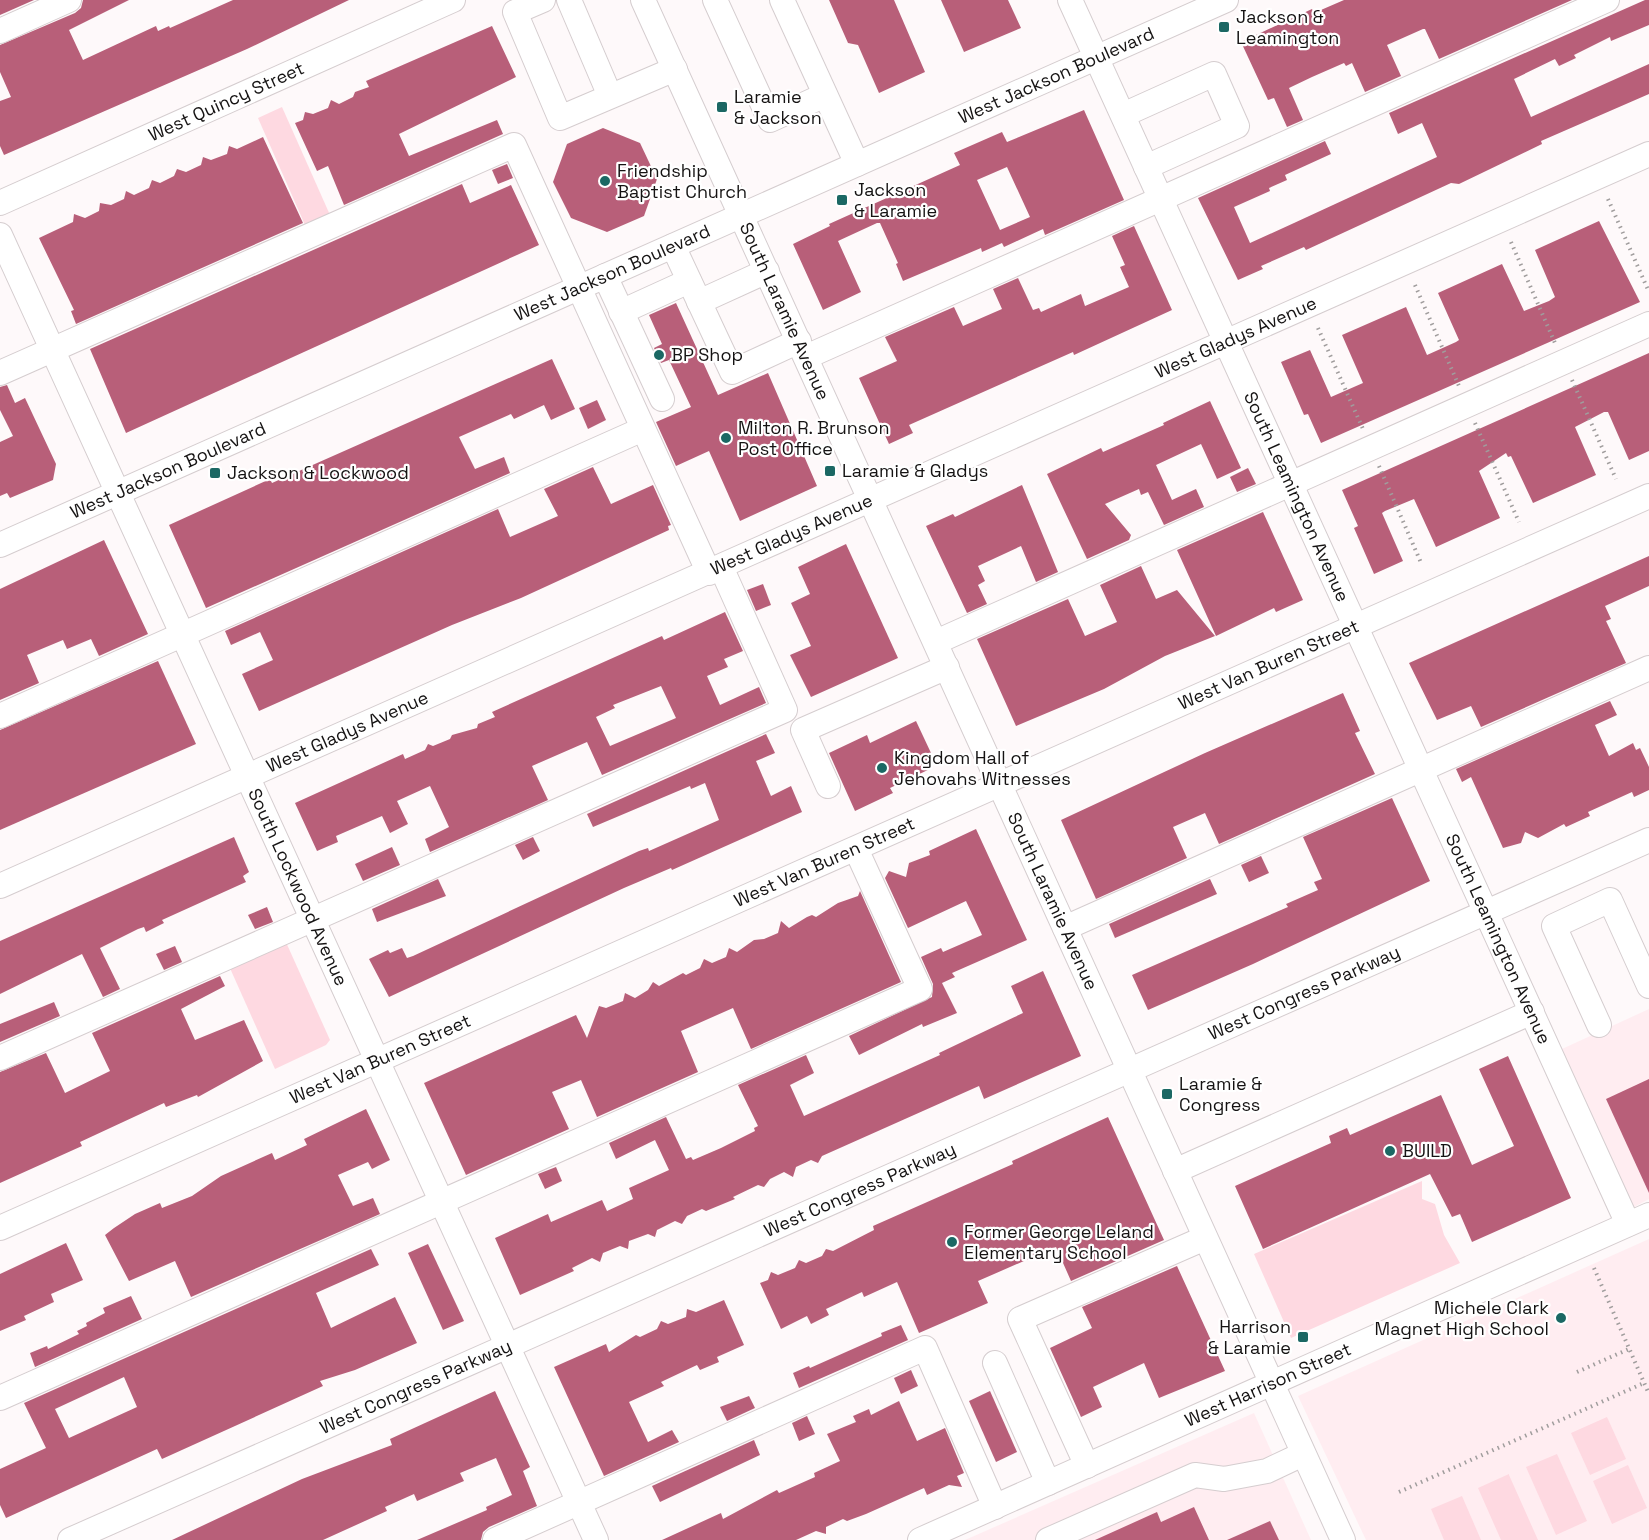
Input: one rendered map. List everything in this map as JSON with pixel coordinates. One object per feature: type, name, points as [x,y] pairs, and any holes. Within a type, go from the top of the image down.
[{"type":"street","points":[[0,31],[69,0]]},
{"type":"street","name":"West Quincy Street","points":[[0,203],[453,0]]},
{"type":"street","points":[[543,0],[515,12],[560,118],[675,69]]},
{"type":"street","points":[[569,0],[610,96]]},
{"type":"street","name":"South Laramie Avenue","points":[[643,0],[1343,1540]]},
{"type":"street","points":[[716,0],[770,120],[825,94]]},
{"type":"street","points":[[782,0],[857,164]]},
{"type":"street","name":"South Leamington Avenue","points":[[1070,0],[1532,1012],[1639,1219]]},
{"type":"street","name":"West Jackson Boulevard","points":[[0,545],[1226,0]]},
{"type":"street","points":[[673,246],[732,372],[803,349],[1162,200],[1607,0]]},
{"type":"street","points":[[1123,115],[1214,74],[1237,126],[1146,167]]},
{"type":"street","points":[[0,373],[514,145],[643,429],[785,710],[0,1058]]},
{"type":"street","name":"West Gladys Avenue","points":[[0,886],[872,501],[1649,154]]},
{"type":"street","name":"South Lockwood Avenue","points":[[0,235],[596,1540]]},
{"type":"street","points":[[621,312],[767,271]]},
{"type":"street","points":[[605,276],[662,399]]},
{"type":"street","points":[[936,642],[1649,324]]},
{"type":"street","points":[[0,716],[643,429]]},
{"type":"street","name":"West Van Buren Street","points":[[0,1228],[1649,496]]},
{"type":"street","points":[[828,786],[804,730],[947,667]]},
{"type":"street","points":[[1065,928],[1649,668]]},
{"type":"street","name":"West Congress Parkway","points":[[70,1540],[1649,840]]},
{"type":"street","points":[[0,1398],[920,989],[856,849]]},
{"type":"street","points":[[1599,1025],[1554,926],[1610,900],[1649,986]]},
{"type":"street","points":[[1175,1171],[1532,1012]]},
{"type":"street","name":"West Harrison Street","points":[[920,1540],[1639,1219]]},
{"type":"street","points":[[1087,1466],[1020,1319],[1205,1238]]},
{"type":"street","points":[[495,1540],[925,1348],[995,1507]]},
{"type":"street","points":[[995,1363],[1048,1483]]},
{"type":"street","points":[[1048,1540],[1195,1475],[1224,1479],[1267,1471],[1303,1454]]},
{"type":"path","points":[[1608,199],[1649,292]]},
{"type":"path","points":[[1511,242],[1552,336]]},
{"type":"path","points":[[1415,285],[1456,379]]},
{"type":"path","points":[[1318,328],[1360,423]]},
{"type":"path","points":[[1574,385],[1616,479]]},
{"type":"path","points":[[1478,428],[1519,522]]},
{"type":"path","points":[[1382,471],[1422,565]]},
{"type":"path","points":[[1594,1268],[1649,1394]]},
{"type":"path","points":[[1577,1371],[1629,1349]]},
{"type":"path","points":[[1399,1492],[1644,1383]]},
{"type":"shaded area","points":[[282,107],[330,215],[305,225],[258,118]]},
{"type":"shaded area","points":[[285,940],[330,1040],[326,1045],[275,1069],[229,966]]},
{"type":"shaded area","points":[[1649,1009],[1649,1199],[1634,1207],[1562,1049]]},
{"type":"shaded area","points":[[1422,1181],[1422,1199],[1435,1204],[1444,1235],[1460,1263],[1291,1338],[1254,1254]]},
{"type":"shaded area","name":"Michele Clark Magnet High School","points":[[1649,1239],[1649,1540],[1366,1540],[1298,1396]]},
{"type":"shaded area","points":[[1254,1413],[1311,1540],[965,1540]]},
{"type":"shaded area","points":[[1607,1417],[1626,1459],[1590,1475],[1571,1433]]},
{"type":"shaded area","points":[[1557,1454],[1587,1521],[1556,1535],[1526,1467]]},
{"type":"shaded area","points":[[1628,1465],[1647,1508],[1612,1524],[1593,1481]]},
{"type":"shaded area","points":[[1509,1474],[1538,1540],[1501,1540],[1478,1488]]},
{"type":"shaded area","points":[[1462,1496],[1481,1540],[1444,1540],[1431,1509]]},
{"type":"building","points":[[0,0],[34,0],[0,15]]},
{"type":"building","points":[[83,0],[129,0],[69,30],[83,60],[156,26],[158,31],[169,26],[170,28],[233,0],[349,0],[247,49],[4,155],[0,146],[0,101],[11,97],[0,72],[0,45],[75,13],[81,8]]},
{"type":"building","points":[[829,0],[894,0],[925,72],[879,93],[858,45],[848,43]]},
{"type":"building","points":[[941,0],[1008,0],[1021,28],[964,52]]},
{"type":"building","points":[[1344,0],[1572,0],[1439,59],[1425,29],[1387,45],[1401,76],[1365,92],[1352,63],[1346,66],[1344,63],[1312,77],[1289,88],[1303,120],[1287,127],[1274,98],[1268,100],[1241,42],[1312,9],[1314,13]]},
{"type":"building","points":[[1649,0],[1649,25],[1611,41],[1610,37],[1574,55],[1576,58],[1559,66],[1555,59],[1514,79],[1531,117],[1649,64],[1649,94],[1541,141],[1542,144],[1459,184],[1451,183],[1306,250],[1304,247],[1261,266],[1263,269],[1238,280],[1198,198],[1325,141],[1331,154],[1285,175],[1287,180],[1269,188],[1270,191],[1234,207],[1250,243],[1437,157],[1422,123],[1398,134],[1389,113]]},
{"type":"building","points":[[492,26],[516,77],[399,134],[409,156],[497,120],[503,134],[344,205],[328,166],[317,171],[295,123],[303,120],[305,112],[313,114],[328,108],[331,100],[339,104],[353,97],[355,92],[369,87],[366,81]]},
{"type":"building","points":[[1084,110],[1124,200],[1045,235],[1043,229],[1004,247],[1002,243],[982,252],[981,248],[903,281],[896,264],[898,263],[880,223],[877,223],[838,241],[861,292],[823,310],[793,244],[830,226],[829,224],[960,165],[954,153],[1002,132],[1007,142]],"holes":[[[1007,167],[1030,217],[1000,230],[977,180]]]},
{"type":"building","name":"Friendship Baptist Church","points":[[603,128],[640,143],[657,179],[644,216],[607,232],[571,218],[553,182],[567,144]]},
{"type":"building","points":[[263,137],[303,223],[76,324],[71,311],[74,310],[39,238],[73,222],[74,214],[85,218],[99,211],[100,203],[111,205],[124,199],[126,191],[134,195],[149,188],[152,180],[160,183],[174,176],[177,169],[186,172],[201,165],[203,157],[211,160],[227,154],[229,146],[237,149]]},
{"type":"building","points":[[507,164],[513,178],[498,184],[492,170]]},
{"type":"building","points":[[462,184],[470,203],[511,185],[539,245],[126,433],[90,349]]},
{"type":"building","points":[[1599,221],[1640,302],[1321,443],[1308,414],[1304,415],[1281,362],[1310,350],[1331,397],[1363,383],[1342,335],[1406,307],[1427,355],[1459,340],[1438,293],[1502,264],[1524,311],[1549,301],[1555,297],[1535,250]]},
{"type":"building","points":[[1134,226],[1172,310],[1074,355],[1073,352],[909,425],[913,433],[889,444],[859,378],[897,361],[885,337],[954,307],[963,326],[1002,309],[993,289],[1018,278],[1033,310],[1039,308],[1041,312],[1081,294],[1085,306],[1129,287],[1120,267],[1125,265],[1112,236]]},
{"type":"building","name":"Milton R. Brunson Post Office","points":[[676,303],[718,395],[768,373],[817,486],[740,521],[709,451],[676,466],[656,422],[691,407],[669,360],[661,363],[654,348],[662,344],[649,315]]},
{"type":"building","points":[[1649,353],[1649,451],[1629,460],[1608,412],[1604,412],[1575,427],[1596,475],[1533,503],[1511,456],[1508,457],[1506,453],[1479,471],[1500,518],[1436,547],[1414,499],[1385,511],[1382,513],[1403,561],[1374,574],[1354,528],[1358,526],[1342,490]]},
{"type":"building","points":[[552,359],[575,409],[551,420],[544,405],[514,419],[511,414],[459,437],[475,469],[504,457],[510,473],[206,608],[169,525],[270,479],[272,483]]},
{"type":"building","points":[[7,385],[15,403],[25,398],[56,464],[53,480],[10,498],[7,493],[0,496],[0,442],[13,436],[0,410],[0,387]]},
{"type":"building","points":[[597,400],[606,420],[588,429],[579,408]]},
{"type":"building","points":[[1210,401],[1241,468],[1217,479],[1201,444],[1156,465],[1172,500],[1196,489],[1204,507],[1164,525],[1148,492],[1141,495],[1139,489],[1105,504],[1131,535],[1129,540],[1087,559],[1047,474],[1101,448],[1103,452],[1164,425],[1163,423]]},
{"type":"building","points":[[593,467],[611,504],[653,485],[671,525],[668,526],[669,530],[521,598],[452,625],[259,711],[242,674],[273,660],[260,632],[231,645],[225,631],[498,509],[510,537],[558,516],[544,489]]},
{"type":"building","points":[[1248,468],[1256,484],[1237,492],[1230,477]]},
{"type":"building","points":[[1022,485],[1058,572],[1036,582],[1021,546],[978,566],[985,581],[978,585],[987,604],[967,613],[926,526],[953,514],[955,517]]},
{"type":"building","points":[[1263,512],[1303,600],[1276,612],[1274,608],[1216,636],[1177,550]]},
{"type":"building","points":[[104,540],[148,634],[99,656],[91,639],[67,649],[63,640],[27,655],[39,683],[0,700],[0,589]]},
{"type":"building","points":[[846,544],[898,658],[811,697],[790,655],[811,646],[791,603],[810,594],[798,567]]},
{"type":"building","points":[[1649,556],[1649,586],[1605,606],[1611,619],[1606,621],[1626,663],[1481,727],[1471,706],[1437,720],[1409,663]]},
{"type":"building","points":[[1141,566],[1156,599],[1177,590],[1215,636],[1165,656],[1104,689],[1016,726],[977,639],[1068,599],[1085,636],[1117,622],[1100,585]]},
{"type":"building","points":[[763,584],[771,605],[756,611],[747,590]]},
{"type":"building","points":[[725,612],[743,651],[724,659],[728,667],[707,676],[720,705],[759,687],[766,703],[602,775],[587,742],[532,766],[548,800],[430,852],[425,839],[449,827],[430,786],[397,801],[408,824],[390,833],[382,816],[336,836],[338,842],[317,851],[295,803],[403,754],[405,759],[425,750],[428,744],[433,746],[450,739],[452,735],[477,728],[478,724],[495,717],[492,712],[662,636],[664,640]],"holes":[[[661,686],[676,718],[610,746],[596,717],[615,708],[613,705]]]},
{"type":"building","points":[[158,661],[196,744],[0,830],[0,730]]},
{"type":"building","points":[[1343,693],[1360,731],[1355,733],[1375,774],[1219,844],[1205,813],[1173,827],[1187,858],[1096,899],[1061,820],[1205,753]]},
{"type":"building","points":[[1610,701],[1617,715],[1595,725],[1609,756],[1633,743],[1636,750],[1640,748],[1649,767],[1649,790],[1634,797],[1632,792],[1588,812],[1590,816],[1566,827],[1564,824],[1538,838],[1525,832],[1521,843],[1503,848],[1471,777],[1462,782],[1456,769]]},
{"type":"building","name":"Kingdom Hall of Jehovahs Witnesses","points":[[916,721],[931,753],[926,755],[932,768],[890,788],[893,793],[855,811],[829,753],[867,735],[870,743]]},
{"type":"building","points":[[766,734],[775,753],[756,761],[771,796],[791,786],[802,812],[672,870],[671,868],[624,888],[389,997],[369,959],[388,950],[390,953],[402,948],[407,958],[413,956],[639,851],[648,848],[649,851],[719,820],[705,783],[691,789],[690,786],[593,827],[587,814]]},
{"type":"building","points":[[1392,798],[1430,881],[1253,964],[1148,1010],[1132,975],[1288,907],[1286,904],[1318,890],[1314,882],[1322,879],[1303,837]]},
{"type":"building","points":[[976,829],[1027,940],[952,973],[955,977],[942,983],[957,1013],[923,1027],[922,1024],[859,1055],[849,1036],[932,997],[933,984],[921,957],[941,948],[943,952],[982,935],[966,901],[908,928],[885,878],[889,871],[906,877],[909,863],[930,855],[929,851]]},
{"type":"building","points":[[234,837],[249,872],[243,876],[246,882],[162,920],[164,923],[146,932],[144,927],[138,929],[100,948],[120,989],[103,997],[82,954],[0,994],[0,941]]},
{"type":"building","points":[[533,837],[540,851],[523,860],[515,845]]},
{"type":"building","points":[[392,847],[400,865],[363,881],[355,864]]},
{"type":"building","points":[[1261,856],[1269,873],[1249,882],[1241,865]]},
{"type":"building","points":[[438,879],[446,896],[377,922],[372,909]]},
{"type":"building","points":[[1210,879],[1217,894],[1115,938],[1109,924]]},
{"type":"building","points":[[860,891],[901,982],[751,1049],[733,1008],[681,1031],[698,1072],[597,1117],[581,1080],[552,1092],[569,1129],[466,1175],[424,1083],[576,1015],[587,1038],[599,1006],[606,1008],[623,1001],[625,993],[635,998],[648,990],[653,982],[659,986],[683,973],[686,975],[700,968],[704,959],[712,963],[726,957],[729,948],[737,952],[754,940],[764,939],[778,933],[781,921],[789,928],[807,917],[812,915],[816,917],[838,903],[858,896]]},
{"type":"building","points":[[267,907],[273,922],[255,929],[248,915]]},
{"type":"building","points":[[175,946],[182,962],[164,970],[156,954]]},
{"type":"building","points":[[1043,971],[1081,1056],[984,1099],[979,1086],[822,1156],[818,1163],[811,1160],[796,1167],[793,1177],[784,1172],[770,1179],[764,1187],[758,1185],[733,1197],[735,1199],[706,1211],[702,1209],[687,1216],[682,1224],[675,1221],[657,1230],[655,1237],[648,1234],[629,1241],[628,1249],[620,1246],[603,1253],[600,1262],[592,1258],[572,1268],[574,1271],[520,1295],[495,1238],[548,1214],[551,1222],[602,1200],[607,1211],[633,1199],[629,1188],[669,1170],[655,1140],[616,1159],[609,1143],[666,1117],[686,1159],[691,1157],[693,1160],[755,1131],[754,1128],[758,1126],[738,1085],[806,1055],[814,1073],[790,1085],[804,1116],[940,1055],[939,1053],[1023,1013],[1011,986]]},
{"type":"building","points":[[220,976],[225,986],[181,1009],[195,1040],[244,1020],[263,1061],[198,1097],[197,1095],[166,1107],[164,1103],[80,1142],[82,1146],[0,1183],[0,1072],[46,1053],[65,1093],[110,1071],[92,1033]]},
{"type":"building","points":[[54,1002],[60,1016],[0,1042],[0,1024]]},
{"type":"building","name":"BUILD","points":[[1508,1056],[1571,1198],[1472,1242],[1460,1214],[1452,1217],[1430,1174],[1263,1249],[1235,1186],[1331,1143],[1329,1136],[1347,1128],[1350,1135],[1441,1095],[1472,1165],[1514,1146],[1479,1069]]},
{"type":"building","points":[[1649,1079],[1649,1193],[1606,1099]]},
{"type":"building","points":[[366,1109],[390,1160],[372,1169],[368,1162],[338,1175],[353,1206],[373,1198],[380,1214],[191,1297],[175,1261],[129,1281],[105,1235],[114,1228],[135,1214],[160,1203],[162,1208],[192,1196],[221,1176],[272,1153],[275,1160],[307,1145],[304,1139]]},
{"type":"building","points":[[1108,1117],[1164,1240],[1071,1281],[1056,1247],[978,1281],[988,1303],[919,1333],[897,1282],[864,1297],[862,1292],[826,1309],[829,1315],[811,1324],[807,1316],[781,1329],[760,1283],[768,1280],[771,1272],[778,1275],[795,1268],[799,1260],[806,1263],[822,1256],[826,1249],[833,1251],[874,1230],[873,1226],[1013,1164],[1012,1161]]},
{"type":"building","points":[[556,1167],[562,1181],[545,1189],[538,1174]]},
{"type":"building","points":[[66,1243],[83,1280],[51,1294],[54,1302],[24,1316],[26,1320],[0,1331],[0,1274]]},
{"type":"building","points":[[428,1244],[464,1321],[443,1330],[408,1253]]},
{"type":"building","points":[[371,1249],[379,1265],[316,1293],[331,1328],[395,1297],[417,1343],[355,1370],[320,1381],[323,1386],[162,1459],[157,1449],[6,1518],[0,1505],[0,1469],[46,1448],[24,1403]],"holes":[[[124,1377],[137,1407],[69,1438],[55,1409]]]},
{"type":"building","points":[[1177,1266],[1225,1371],[1159,1398],[1144,1363],[1093,1387],[1102,1407],[1081,1417],[1050,1348],[1092,1328],[1082,1307]]},
{"type":"building","points":[[131,1296],[142,1319],[35,1367],[30,1353],[47,1346],[48,1349],[79,1334],[77,1331],[87,1326],[86,1323],[105,1313],[103,1308]]},
{"type":"building","points":[[724,1300],[744,1345],[717,1357],[719,1362],[700,1370],[697,1365],[661,1382],[664,1386],[629,1402],[648,1442],[672,1430],[679,1442],[604,1476],[554,1367],[606,1344],[609,1352],[636,1335],[640,1337],[657,1329],[661,1321],[668,1324],[686,1317],[687,1309],[696,1312]]},
{"type":"building","points":[[901,1325],[908,1340],[799,1388],[793,1373],[809,1366],[810,1368],[882,1336],[881,1333]]},
{"type":"building","points":[[911,1370],[918,1386],[901,1394],[894,1378]]},
{"type":"building","points":[[495,1391],[530,1467],[523,1471],[537,1506],[489,1527],[483,1532],[481,1540],[417,1540],[487,1510],[486,1507],[512,1495],[496,1458],[460,1473],[464,1481],[417,1501],[414,1494],[385,1507],[387,1511],[323,1540],[172,1540],[302,1479],[392,1445],[390,1439]]},
{"type":"building","points":[[990,1391],[1017,1452],[996,1462],[969,1401]]},
{"type":"building","points":[[749,1396],[755,1408],[727,1421],[720,1407]]},
{"type":"building","points":[[899,1401],[917,1441],[945,1428],[964,1473],[957,1476],[962,1487],[949,1485],[927,1495],[924,1488],[866,1514],[847,1521],[843,1519],[826,1527],[826,1534],[816,1531],[796,1540],[662,1540],[721,1513],[723,1519],[777,1490],[779,1493],[815,1477],[814,1473],[840,1461],[827,1434],[856,1422],[853,1416],[869,1409],[871,1415]]},
{"type":"building","points":[[807,1416],[815,1434],[799,1441],[792,1423]]},
{"type":"building","points":[[754,1440],[760,1455],[660,1502],[652,1486]]},
{"type":"building","points":[[1194,1507],[1209,1540],[1095,1540],[1157,1512],[1161,1522]]},
{"type":"building","points":[[1270,1521],[1279,1540],[1227,1540]]},
{"type":"place","name":"Jackson & Leamington","points":[[1224,27]]},
{"type":"place","name":"Laramie & Jackson","points":[[722,107]]},
{"type":"place","name":"Friendship Baptist Church","points":[[605,181]]},
{"type":"place","name":"Jackson & Laramie","points":[[842,200]]},
{"type":"place","name":"BP Shop","points":[[659,355]]},
{"type":"place","name":"Milton R. Brunson Post Office","points":[[726,438]]},
{"type":"place","name":"Laramie & Gladys","points":[[830,471]]},
{"type":"place","name":"Jackson & Lockwood","points":[[215,473]]},
{"type":"place","name":"Kingdom Hall of Jehovahs Witnesses","points":[[882,768]]},
{"type":"place","name":"Laramie & Congress","points":[[1167,1094]]},
{"type":"place","name":"BUILD","points":[[1390,1151]]},
{"type":"place","name":"Former George Leland Elementary School","points":[[952,1242]]},
{"type":"place","name":"Michele Clark Magnet High School","points":[[1561,1318]]},
{"type":"place","name":"Harrison & Laramie","points":[[1303,1337]]}]
